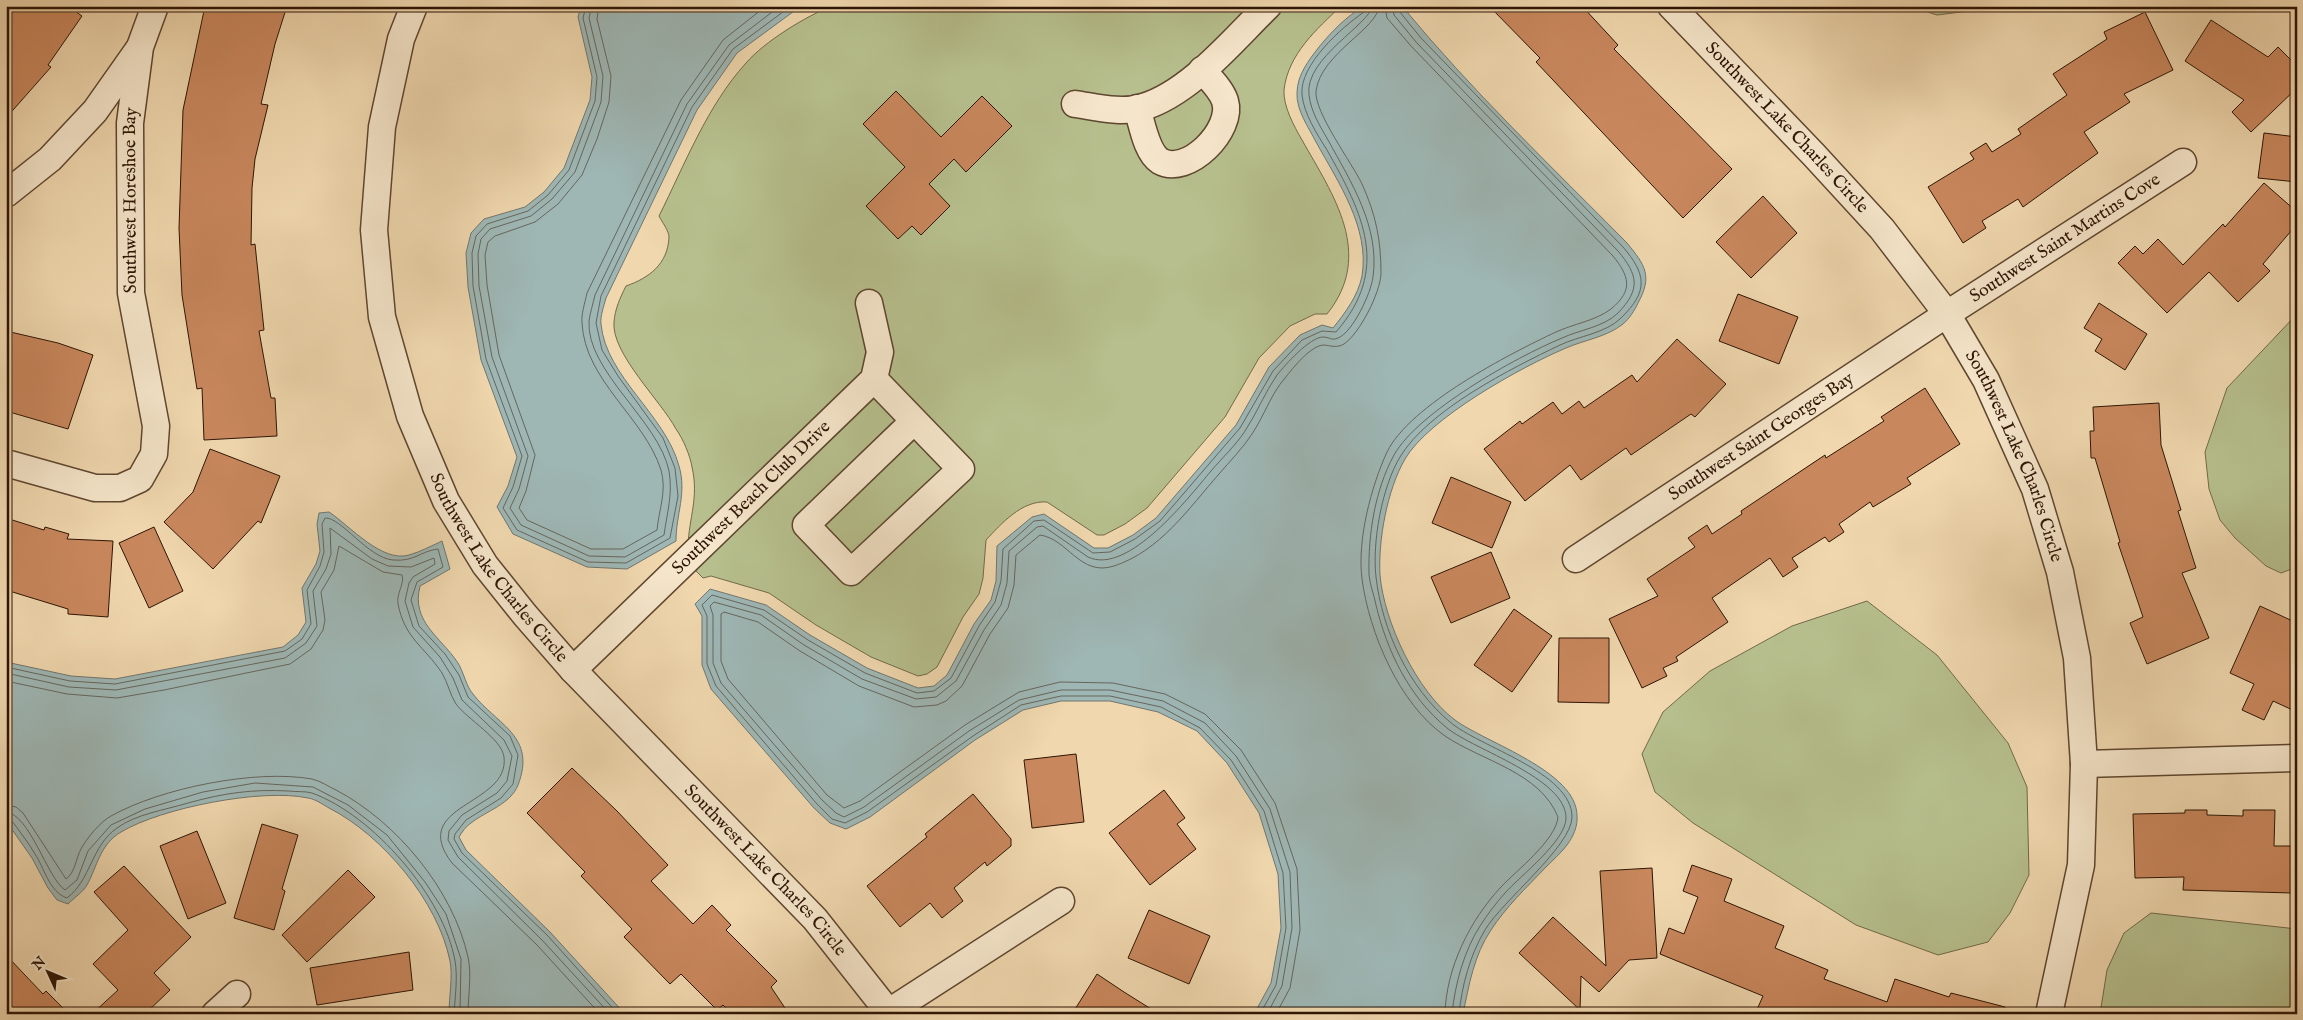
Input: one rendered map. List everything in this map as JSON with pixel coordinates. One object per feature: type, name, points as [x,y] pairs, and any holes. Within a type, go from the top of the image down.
[{"type":"street","name":"Southwest Horeshoe Bay","points":[[6,463],[95,488],[120,488],[140,479],[154,454],[156,426],[131,293],[130,123],[140,47],[155,6]]},
{"type":"street","name":"Southwest Lake Charles Circle","points":[[414,6],[401,39],[382,127],[374,230],[382,317],[410,416],[446,501],[485,565],[573,670],[815,919],[889,1013]]},
{"type":"street","points":[[1075,104],[1113,110],[1142,108],[1175,91],[1202,70],[1268,6]]},
{"type":"street","name":"Southwest Lake Charles Circle","points":[[1671,6],[1882,229],[1947,314],[1986,380],[2035,489],[2060,572],[2077,658],[2084,764],[2082,865],[2049,1014]]},
{"type":"street","name":"Southwest Horeshoe Bay","points":[[6,194],[50,159],[95,111],[140,47]]},
{"type":"street","points":[[1137,108],[1154,155],[1160,161],[1172,164],[1187,160],[1208,147],[1219,134],[1225,122],[1225,101],[1220,91],[1202,70]]},
{"type":"street","name":"Southwest Saint Martins Cove","points":[[1947,314],[2183,162]]},
{"type":"street","points":[[869,303],[880,352],[874,379],[914,420],[961,469],[850,572],[806,525],[914,420]]},
{"type":"street","name":"Southwest Saint Georges Bay","points":[[1576,559],[1947,314]]},
{"type":"street","name":"Southwest Beach Club Drive","points":[[573,670],[874,379]]},
{"type":"street","points":[[2084,764],[2297,758]]},
{"type":"street","points":[[889,1013],[1061,901]]},
{"type":"street","points":[[215,1014],[236,994]]},
{"type":"green space","points":[[832,6],[1341,6],[1313,33],[1297,54],[1287,77],[1284,96],[1293,122],[1326,182],[1344,225],[1348,247],[1348,269],[1341,292],[1327,314],[1315,314],[1290,326],[1259,358],[1225,417],[1147,508],[1125,524],[1104,535],[1097,535],[1047,502],[1029,505],[1005,520],[986,540],[983,578],[979,594],[963,617],[937,667],[927,674],[918,676],[871,657],[816,625],[769,593],[711,576],[703,578],[679,554],[688,546],[694,498],[694,478],[690,457],[679,433],[628,362],[615,334],[615,313],[626,286],[642,279],[656,269],[665,255],[669,235],[659,216],[698,136],[720,98],[746,63],[763,47],[798,23]]},
{"type":"green space","points":[[1909,6],[2009,6],[1937,15]]},
{"type":"green space","points":[[2297,314],[2297,567],[2281,573],[2266,566],[2235,538],[2220,520],[2209,489],[2205,452],[2227,388]]},
{"type":"green space","points":[[1867,601],[1937,655],[2008,743],[2027,787],[2029,875],[2010,913],[1988,942],[1938,955],[1856,925],[1693,823],[1655,792],[1642,754],[1663,712],[1710,671],[1792,626]]},
{"type":"green space","points":[[2151,913],[2297,929],[2297,1014],[2100,1014],[2107,970],[2124,933]]},
{"type":"water","points":[[581,6],[801,6],[737,53],[697,110],[606,298],[601,321],[605,343],[624,379],[662,429],[672,447],[679,466],[682,485],[676,541],[627,569],[587,567],[513,534],[497,507],[508,486],[517,457],[481,360],[468,287],[466,253],[471,233],[484,219],[525,207],[544,192],[564,168],[590,100],[592,77],[578,17]]},
{"type":"water","points":[[1364,6],[1402,6],[1483,98],[1627,243],[1642,265],[1646,278],[1643,294],[1634,311],[1617,328],[1566,348],[1502,381],[1455,411],[1417,443],[1405,459],[1393,485],[1382,532],[1380,575],[1383,594],[1395,634],[1416,674],[1441,708],[1455,720],[1528,760],[1547,772],[1562,785],[1573,800],[1577,816],[1576,827],[1571,838],[1562,851],[1510,906],[1491,930],[1476,960],[1463,1014],[1254,1014],[1271,983],[1281,928],[1278,874],[1259,813],[1227,763],[1197,731],[1158,712],[1110,701],[1061,701],[1023,710],[975,740],[870,817],[846,829],[830,823],[814,808],[711,689],[702,665],[702,616],[695,604],[710,589],[766,605],[810,635],[867,668],[918,688],[934,686],[947,675],[974,624],[991,600],[996,581],[997,546],[1032,517],[1044,514],[1094,548],[1108,548],[1133,535],[1156,518],[1236,425],[1269,367],[1300,335],[1322,325],[1333,328],[1354,297],[1360,283],[1363,258],[1357,223],[1342,189],[1304,119],[1297,99],[1297,93],[1301,74],[1319,47],[1340,24]]},
{"type":"water","points":[[329,512],[367,542],[388,554],[409,555],[442,541],[450,569],[420,586],[418,599],[423,619],[458,663],[471,691],[512,733],[522,754],[523,768],[515,792],[504,802],[469,824],[459,837],[466,850],[550,932],[625,1014],[449,1014],[450,961],[444,938],[420,893],[405,872],[369,835],[349,820],[311,799],[288,796],[239,798],[186,808],[139,823],[121,832],[108,843],[87,885],[68,904],[57,900],[48,888],[32,858],[6,821],[6,662],[71,676],[115,679],[283,647],[298,635],[306,622],[302,588],[316,564],[320,551],[317,524],[319,513]]},
{"type":"building","points":[[6,6],[68,6],[82,16],[48,65],[51,67],[6,118]]},
{"type":"building","points":[[205,6],[287,6],[275,44],[261,104],[268,105],[255,159],[252,188],[251,245],[255,244],[264,330],[259,331],[271,398],[275,398],[277,436],[204,440],[202,388],[197,389],[182,295],[179,228],[183,110]]},
{"type":"building","points":[[1489,6],[1582,6],[1618,45],[1614,49],[1732,169],[1683,218],[1536,62],[1540,58]]},
{"type":"building","points":[[2145,12],[2173,70],[2124,94],[2130,102],[2084,132],[2098,153],[2023,207],[2018,199],[1982,221],[1986,228],[1963,243],[1928,187],[1974,159],[1970,153],[1986,143],[1992,152],[2021,134],[2018,129],[2067,95],[2053,74],[2107,39],[2104,32]]},
{"type":"building","points":[[2211,20],[2268,57],[2278,47],[2297,66],[2297,88],[2251,132],[2232,112],[2244,100],[2185,61]]},
{"type":"building","points":[[896,91],[941,137],[982,96],[1012,126],[966,172],[954,159],[929,184],[950,206],[921,235],[912,226],[898,239],[866,206],[905,167],[863,124]]},
{"type":"building","points":[[2264,133],[2297,137],[2297,182],[2258,178]]},
{"type":"building","points":[[2264,183],[2297,212],[2297,224],[2263,264],[2270,271],[2238,302],[2209,272],[2167,313],[2118,263],[2135,246],[2143,254],[2158,239],[2183,265],[2223,224],[2225,227]]},
{"type":"building","points":[[1763,196],[1797,233],[1751,278],[1716,242]]},
{"type":"building","points":[[1738,294],[1798,317],[1779,364],[1719,341]]},
{"type":"building","points":[[2099,303],[2147,334],[2125,370],[2095,351],[2102,339],[2084,328]]},
{"type":"building","points":[[6,331],[58,343],[93,355],[68,429],[6,411]]},
{"type":"building","points":[[1677,339],[1726,384],[1695,417],[1691,414],[1631,455],[1626,448],[1581,480],[1570,465],[1525,501],[1484,449],[1520,421],[1522,424],[1553,402],[1562,414],[1579,401],[1584,408],[1632,375],[1637,382]]},
{"type":"building","points":[[1925,388],[1960,444],[1907,478],[1911,484],[1873,507],[1870,502],[1839,524],[1844,532],[1829,542],[1825,537],[1792,558],[1798,567],[1783,577],[1770,558],[1712,598],[1728,622],[1676,657],[1678,661],[1663,668],[1667,676],[1642,688],[1609,619],[1658,596],[1647,579],[1695,547],[1688,538],[1707,525],[1712,534],[1742,514],[1741,511],[1825,455],[1826,458],[1884,421],[1881,417]]},
{"type":"building","points":[[2159,403],[2161,445],[2181,510],[2178,511],[2196,568],[2182,573],[2209,638],[2147,664],[2130,623],[2143,617],[2118,543],[2120,542],[2095,458],[2091,458],[2090,431],[2094,431],[2093,407]]},
{"type":"building","points":[[210,449],[280,476],[261,523],[258,521],[213,569],[164,522],[193,492]]},
{"type":"building","points":[[1451,477],[1511,502],[1492,548],[1432,523]]},
{"type":"building","points":[[6,518],[44,530],[45,527],[69,534],[67,539],[113,541],[108,617],[68,614],[68,609],[6,590]]},
{"type":"building","points":[[154,527],[183,591],[149,608],[119,543]]},
{"type":"building","points":[[1491,552],[1510,598],[1451,623],[1431,577]]},
{"type":"building","points":[[2260,606],[2297,623],[2297,712],[2273,701],[2264,720],[2242,710],[2254,684],[2230,673]]},
{"type":"building","points":[[1514,609],[1552,636],[1512,692],[1474,665]]},
{"type":"building","points":[[1559,638],[1609,638],[1609,703],[1558,702]]},
{"type":"building","points":[[1076,754],[1084,822],[1032,828],[1024,760]]},
{"type":"building","points":[[572,768],[617,811],[668,865],[651,881],[693,924],[712,905],[731,925],[726,930],[777,981],[771,987],[789,1014],[732,1014],[723,1005],[717,1010],[681,974],[670,984],[624,937],[632,929],[581,876],[585,872],[527,813]]},
{"type":"building","points":[[1164,790],[1185,818],[1177,824],[1196,849],[1150,885],[1109,833]]},
{"type":"building","points":[[973,794],[1011,839],[1011,846],[987,866],[985,862],[954,888],[963,901],[942,918],[930,903],[900,927],[867,886],[927,837],[925,834]]},
{"type":"building","points":[[2185,810],[2207,810],[2207,815],[2243,816],[2243,810],[2275,810],[2274,846],[2292,846],[2292,893],[2183,890],[2184,877],[2135,878],[2133,814],[2185,813]]},
{"type":"building","points":[[262,824],[298,835],[282,889],[285,891],[274,930],[234,918]]},
{"type":"building","points":[[197,831],[226,903],[188,919],[160,846]]},
{"type":"building","points":[[1692,865],[1732,879],[1724,901],[1784,926],[1775,948],[1828,970],[1824,979],[1887,1002],[1895,979],[1949,997],[1951,993],[2005,1007],[2004,1014],[1755,1014],[1763,996],[1660,954],[1669,928],[1684,934],[1698,897],[1683,891]]},
{"type":"building","points":[[124,866],[191,937],[154,973],[170,990],[145,1014],[92,1014],[118,990],[93,964],[128,930],[94,892]]},
{"type":"building","points":[[1652,868],[1657,958],[1629,960],[1599,992],[1581,976],[1580,1010],[1519,953],[1553,917],[1606,966],[1600,871]]},
{"type":"building","points":[[348,870],[375,897],[307,962],[282,935]]},
{"type":"building","points":[[1149,910],[1210,936],[1189,984],[1128,958]]},
{"type":"building","points":[[409,952],[413,990],[317,1005],[310,968]]},
{"type":"building","points":[[6,955],[43,994],[46,991],[69,1014],[6,1014]]},
{"type":"building","points":[[1097,974],[1124,992],[1159,1014],[1072,1014]]}]
